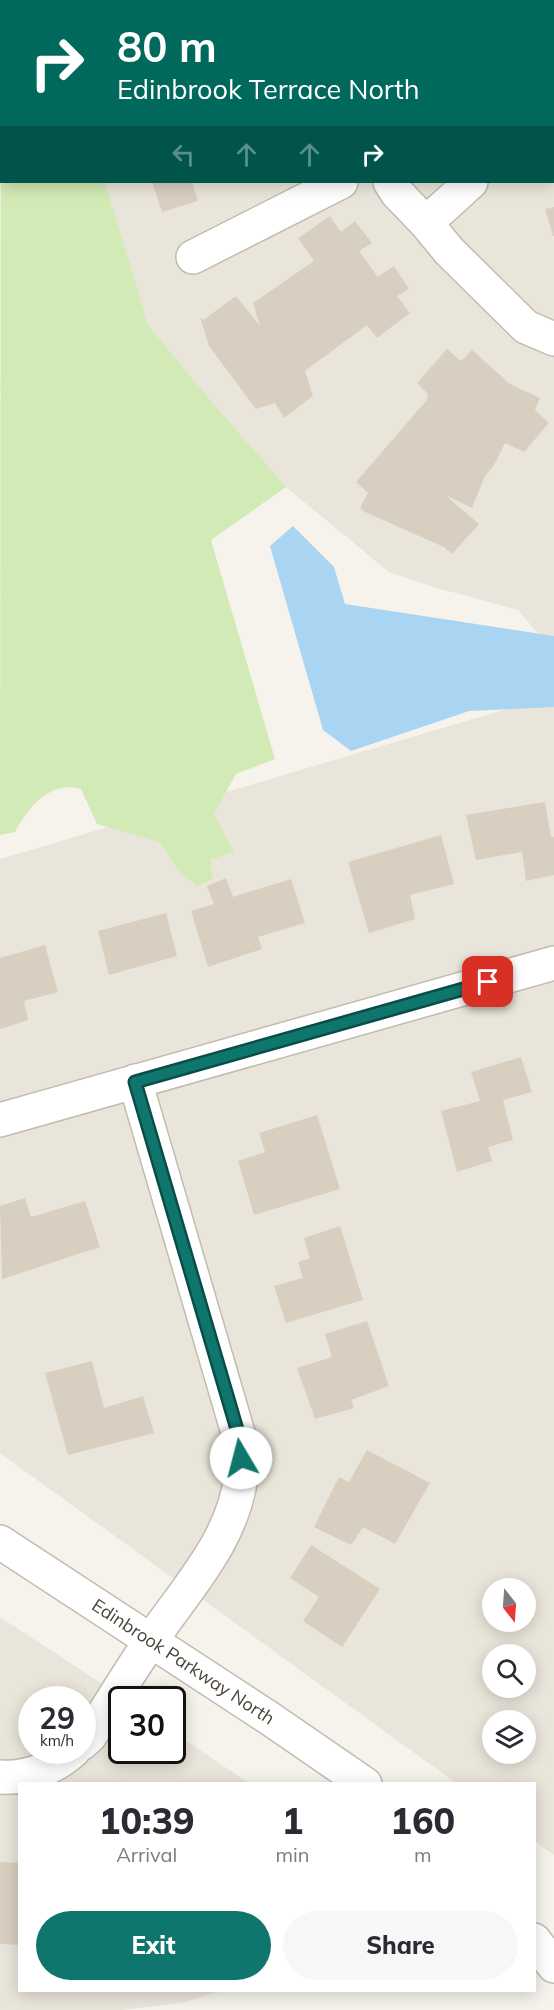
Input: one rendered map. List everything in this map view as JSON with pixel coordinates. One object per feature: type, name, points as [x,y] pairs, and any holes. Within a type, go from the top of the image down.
[{"type":"street","points":[[193,257],[339,183]]},
{"type":"street","points":[[391,183],[397,194],[426,223],[449,251],[526,327],[554,339]]},
{"type":"street","points":[[426,223],[470,183]]},
{"type":"street","points":[[0,1120],[554,963]]},
{"type":"street","points":[[96,1727],[151,1640],[208,1561],[225,1533],[236,1501],[241,1474],[241,1443],[135,1082]]},
{"type":"street","name":"Edinbrook Parkway North","points":[[0,1542],[269,1718],[362,1782]]},
{"type":"street","points":[[0,1777],[11,1778],[39,1771],[53,1764]]},
{"type":"street","points":[[536,1943],[554,1966]]},
{"type":"shaded area","points":[[98,183],[554,183],[554,652],[518,610],[389,572],[286,487],[144,329]]},
{"type":"shaded area","points":[[554,695],[554,1855],[536,1842],[536,1782],[455,1782],[0,1453],[0,859]]},
{"type":"shaded area","points":[[0,1617],[108,1688],[108,1764],[186,1764],[186,1741],[248,1782],[18,1782],[18,1992],[217,1992],[182,2003],[122,2010],[0,2010]]},
{"type":"green space","points":[[1,183],[105,183],[148,325],[286,487],[211,540],[275,759],[236,774],[214,814],[234,852],[210,860],[213,879],[197,886],[177,869],[160,842],[97,824],[81,789],[70,787],[50,792],[33,805],[15,832],[0,835]]},
{"type":"water","points":[[293,526],[334,567],[345,604],[554,636],[554,707],[469,711],[351,751],[323,730],[270,546]]},
{"type":"building","points":[[152,183],[192,183],[198,201],[162,212]]},
{"type":"building","points":[[554,207],[554,236],[553,236],[545,209]]},
{"type":"building","points":[[330,216],[341,232],[355,221],[372,243],[359,251],[378,277],[394,266],[409,289],[397,296],[410,313],[377,338],[367,325],[305,371],[313,396],[284,418],[275,403],[256,409],[209,346],[200,317],[203,320],[236,296],[260,326],[253,303],[314,261],[298,238]]},
{"type":"building","points":[[447,349],[461,361],[472,350],[510,384],[540,398],[535,410],[549,423],[524,452],[505,443],[494,465],[485,476],[472,508],[445,495],[479,524],[452,554],[444,547],[365,512],[360,508],[368,493],[356,482],[426,401],[428,394],[417,383]]},
{"type":"building","points":[[545,802],[551,837],[554,837],[554,875],[526,881],[522,852],[476,860],[466,815]]},
{"type":"building","points":[[441,835],[454,884],[410,895],[415,919],[369,933],[348,862]]},
{"type":"building","points":[[226,878],[233,897],[291,879],[305,923],[258,937],[262,949],[208,967],[191,911],[214,904],[207,886]]},
{"type":"building","points":[[166,913],[177,956],[109,975],[98,931]]},
{"type":"building","points":[[45,945],[58,992],[24,1001],[28,1020],[0,1029],[0,958]]},
{"type":"building","points":[[521,1057],[532,1092],[503,1100],[513,1140],[488,1147],[492,1161],[457,1172],[441,1111],[480,1101],[471,1072]]},
{"type":"building","points":[[317,1115],[340,1189],[254,1215],[238,1161],[265,1152],[259,1133]]},
{"type":"building","points":[[25,1198],[31,1217],[85,1201],[100,1247],[2,1279],[0,1206]]},
{"type":"building","points":[[340,1226],[363,1300],[286,1323],[274,1286],[303,1278],[298,1262],[310,1258],[304,1238]]},
{"type":"building","points":[[367,1321],[389,1386],[351,1400],[354,1408],[315,1419],[297,1368],[332,1357],[325,1334]]},
{"type":"building","points":[[92,1361],[104,1408],[143,1396],[154,1433],[68,1455],[45,1373]]},
{"type":"building","points":[[367,1450],[430,1483],[395,1544],[363,1527],[351,1545],[314,1527],[339,1477],[349,1482]]},
{"type":"building","points":[[311,1545],[380,1589],[342,1647],[303,1621],[319,1597],[290,1578]]},
{"type":"building","points":[[0,1862],[18,1863],[18,1945],[0,1944]]},
{"type":"route","points":[[241,1458],[241,1443],[135,1082],[488,982]]}]
